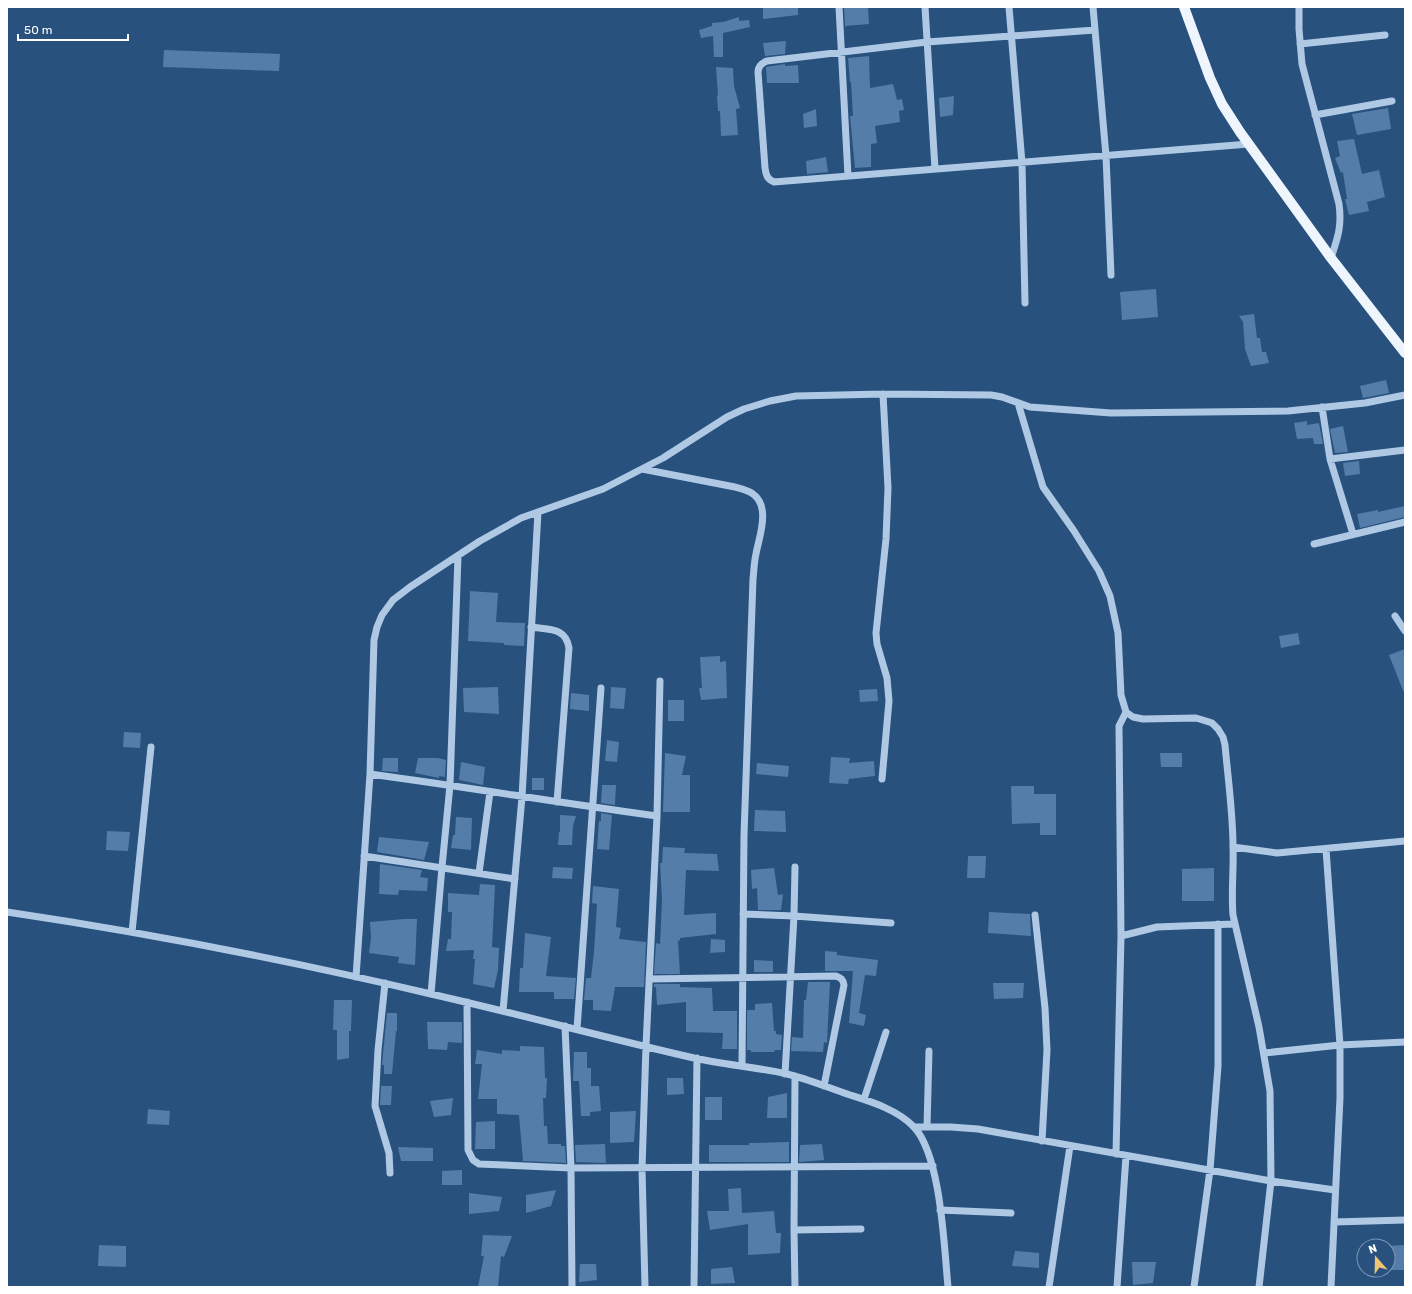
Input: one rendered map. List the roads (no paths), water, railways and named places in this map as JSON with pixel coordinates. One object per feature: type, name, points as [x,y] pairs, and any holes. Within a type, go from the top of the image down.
[{"type":"main road","points":[[1184,7],[1210,78],[1222,104],[1331,258],[1405,353]]},
{"type":"street","points":[[839,7],[848,176]]},
{"type":"street","points":[[925,7],[935,169]]},
{"type":"street","points":[[1009,7],[1022,163],[1025,303]]},
{"type":"street","points":[[1093,7],[1106,156],[1111,275]]},
{"type":"street","points":[[1298,7],[1302,64],[1339,204],[1341,218],[1340,229],[1331,258]]},
{"type":"street","points":[[1095,30],[927,42],[767,61],[760,66],[758,72],[765,168],[767,177],[774,182],[1249,144]]},
{"type":"street","points":[[1300,44],[1385,35]]},
{"type":"street","points":[[1315,115],[1392,101]]},
{"type":"street","points":[[882,779],[889,701],[887,678],[877,644],[876,633],[886,539],[888,488],[883,394]]},
{"type":"street","points":[[356,977],[370,774],[374,640],[377,627],[382,615],[393,600],[410,587],[480,541],[521,518],[603,489],[663,458],[744,409],[770,401],[796,396],[883,394],[991,395],[1002,397],[1030,407],[1111,412],[1288,411],[1365,403],[1405,395]]},
{"type":"street","points":[[1018,403],[1043,487],[1074,531],[1099,571],[1110,596],[1118,633],[1121,695],[1126,712],[1133,717],[1142,719],[1196,718],[1212,723],[1223,737],[1234,847],[1231,896],[1234,924],[1259,1027],[1270,1091],[1271,1181],[1259,1287]]},
{"type":"street","points":[[1322,407],[1330,459],[1353,534]]},
{"type":"street","points":[[1330,459],[1405,450]]},
{"type":"street","points":[[642,469],[736,487],[753,494],[758,500],[761,508],[763,521],[756,554],[754,579],[744,835],[742,1066]]},
{"type":"street","points":[[503,1011],[522,797],[538,512]]},
{"type":"street","points":[[1314,544],[1405,522]]},
{"type":"street","points":[[432,994],[450,785],[458,556]]},
{"type":"street","points":[[1395,616],[1405,631]]},
{"type":"street","points":[[531,627],[555,630],[565,635],[568,641],[569,648],[557,802]]},
{"type":"street","points":[[645,1287],[642,1169],[646,1046],[657,816],[660,681]]},
{"type":"street","points":[[577,1029],[601,688]]},
{"type":"street","points":[[1116,1154],[1121,936],[1119,726],[1126,712]]},
{"type":"street","points":[[132,932],[151,748]]},
{"type":"street","points":[[370,774],[657,816]]},
{"type":"street","points":[[479,873],[490,792]]},
{"type":"street","points":[[1234,847],[1277,853],[1405,841]]},
{"type":"street","points":[[1326,849],[1340,1045],[1340,1098],[1332,1287]]},
{"type":"street","points":[[364,856],[515,879]]},
{"type":"street","points":[[785,1074],[794,916],[795,867]]},
{"type":"street","points":[[7,912],[132,932],[356,977],[467,1002],[697,1058],[795,1076],[864,1099],[904,1118],[914,1127],[924,1141],[933,1166],[940,1210],[948,1287]]},
{"type":"street","points":[[743,914],[891,923]]},
{"type":"street","points":[[1035,915],[1045,1008],[1047,1050],[1042,1141]]},
{"type":"street","points":[[1194,1287],[1210,1170],[1218,1066],[1218,924]]},
{"type":"street","points":[[1121,936],[1157,927],[1234,924]]},
{"type":"street","points":[[649,979],[840,977],[844,984],[824,1086]]},
{"type":"street","points":[[385,984],[378,1050],[375,1106],[389,1153],[390,1173]]},
{"type":"street","points":[[467,1002],[468,1150],[473,1160],[479,1164],[642,1169],[795,1166],[933,1166]]},
{"type":"street","points":[[565,1026],[571,1168],[572,1287]]},
{"type":"street","points":[[864,1099],[886,1032]]},
{"type":"street","points":[[1264,1053],[1340,1045],[1405,1042]]},
{"type":"street","points":[[926,1127],[929,1051]]},
{"type":"street","points":[[694,1287],[697,1058]]},
{"type":"street","points":[[795,1076],[795,1287]]},
{"type":"street","points":[[914,1127],[978,1129],[1271,1181],[1336,1190]]},
{"type":"street","points":[[1049,1287],[1070,1146]]},
{"type":"street","points":[[1117,1287],[1126,1156]]},
{"type":"street","points":[[940,1210],[1012,1213]]},
{"type":"street","points":[[1334,1222],[1405,1220]]},
{"type":"street","points":[[794,1230],[861,1230]]}]
